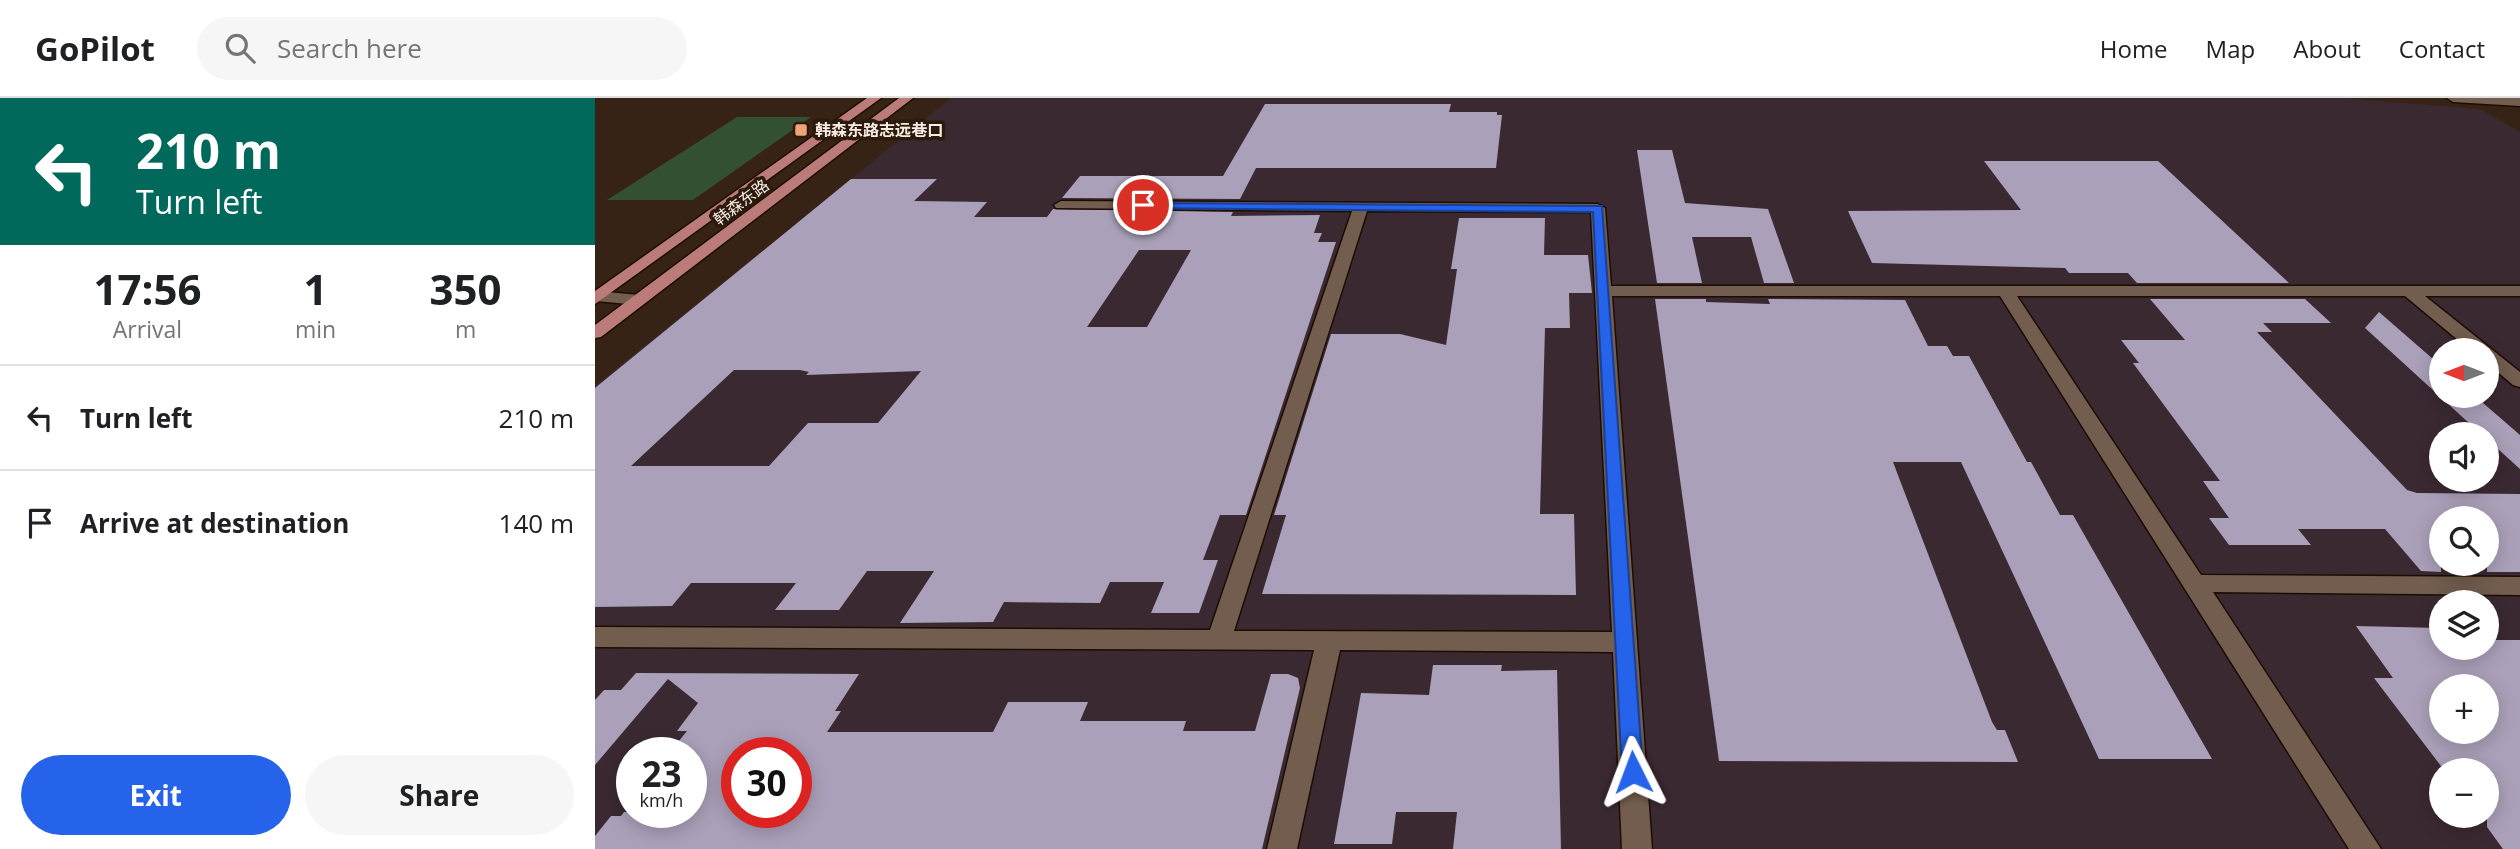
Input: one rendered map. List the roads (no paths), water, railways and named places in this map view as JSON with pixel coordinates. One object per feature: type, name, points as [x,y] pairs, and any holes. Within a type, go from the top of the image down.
[{"type":"main road","name":"韩森东路","points":[[596,297],[876,98]]},
{"type":"main road","name":"韩森东路","points":[[595,333],[907,98]]},
{"type":"street","points":[[2453,98],[2520,102]]},
{"type":"street","points":[[1061,205],[1598,208],[1637,849]]},
{"type":"street","points":[[1219,640],[1361,207]]},
{"type":"street","points":[[1603,291],[2520,291]]},
{"type":"street","points":[[2005,291],[2366,849]]},
{"type":"street","points":[[2409,291],[2466,338]]},
{"type":"street","points":[[596,297],[640,300]]},
{"type":"street","points":[[2499,364],[2520,381]]},
{"type":"street","points":[[2194,583],[2520,586]]},
{"type":"street","points":[[595,637],[1625,642]]},
{"type":"street","points":[[1282,849],[1329,641]]},
{"type":"place","name":"韩森东路志远巷口","points":[[801,130]]}]
